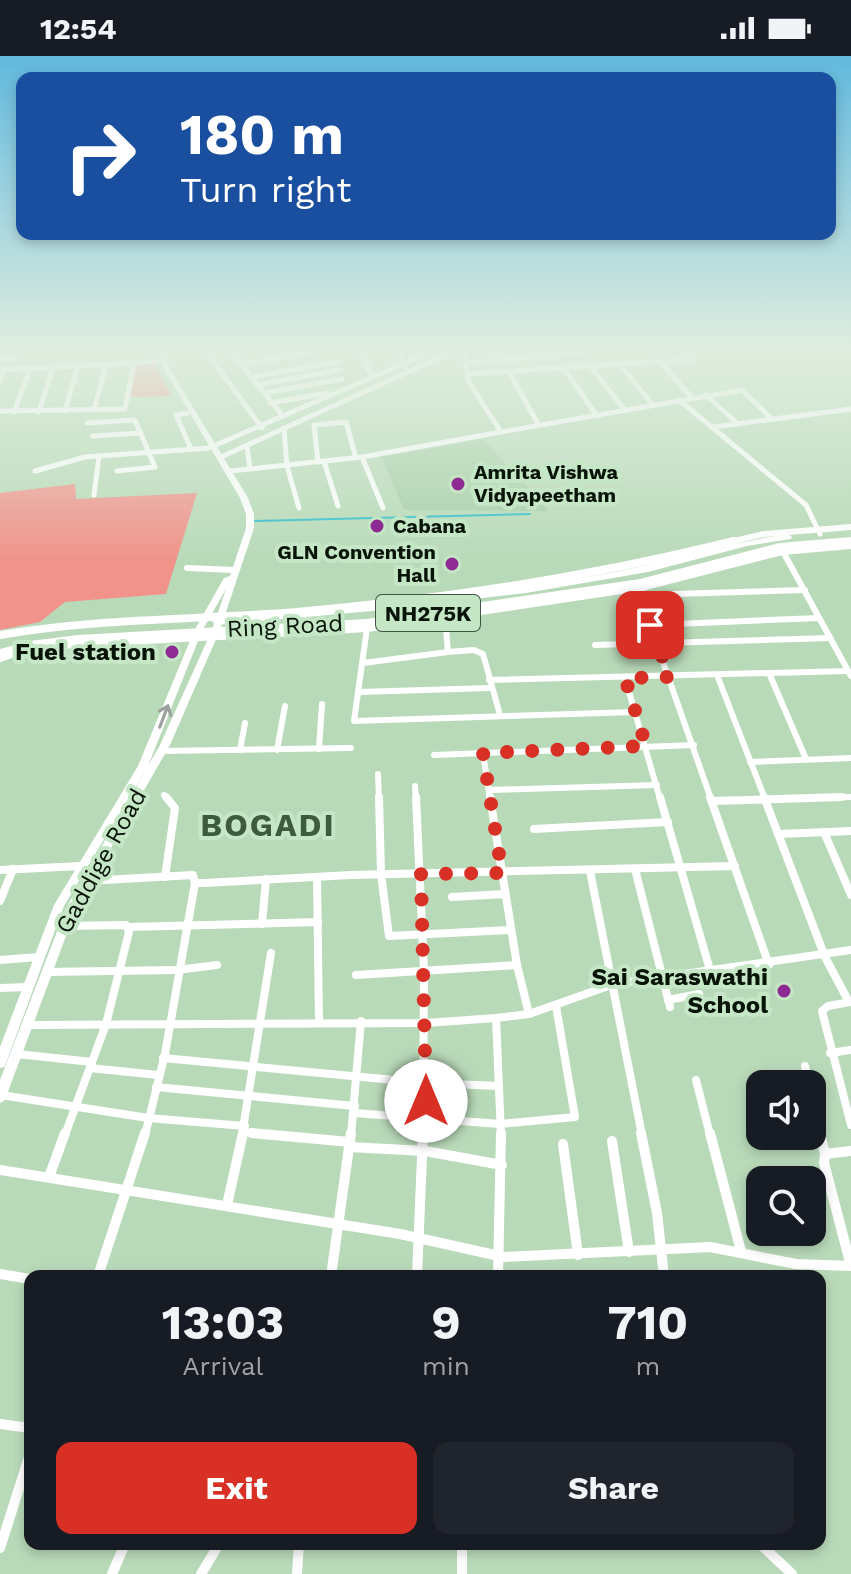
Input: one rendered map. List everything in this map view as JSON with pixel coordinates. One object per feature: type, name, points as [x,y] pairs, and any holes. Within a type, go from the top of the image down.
[{"type":"highway","name":"Ring Road","points":[[0,649],[78,638],[217,626],[628,573],[766,540],[851,530]]},
{"type":"highway","name":"Ring Road","points":[[217,626],[331,627],[641,588],[781,548],[851,543]]},
{"type":"highway","name":"Ring Road","points":[[0,649],[27,638],[70,628],[201,627]]},
{"type":"main road","points":[[191,418],[211,447]]},
{"type":"main road","points":[[195,418],[211,447]]},
{"type":"main road","name":"Gaddige Road","points":[[0,1063],[29,1025],[63,926],[162,751],[217,626],[250,528],[248,506],[230,471],[211,447]]},
{"type":"main road","name":"Gaddige Road","points":[[0,1096],[28,987],[59,905],[143,766],[201,627],[233,570],[246,515],[211,447]]},
{"type":"street","points":[[177,418],[191,449]]},
{"type":"street","points":[[254,418],[269,436]]},
{"type":"street","points":[[35,471],[54,463],[99,456],[211,447],[279,418]]},
{"type":"street","points":[[221,457],[309,418]]},
{"type":"street","points":[[493,418],[501,432]]},
{"type":"street","points":[[535,418],[538,424]]},
{"type":"street","points":[[230,471],[359,458],[583,418]]},
{"type":"street","points":[[701,418],[806,505],[818,532]]},
{"type":"street","points":[[731,418],[738,424]]},
{"type":"street","points":[[713,427],[781,418]]},
{"type":"street","points":[[87,423],[135,420],[150,451],[154,468],[117,471]]},
{"type":"street","points":[[338,506],[321,462],[314,425],[346,422],[383,508]]},
{"type":"street","points":[[284,429],[287,466],[299,508]]},
{"type":"street","points":[[93,436],[141,433]]},
{"type":"street","points":[[247,446],[250,469]]},
{"type":"street","points":[[94,495],[99,456]]},
{"type":"street","points":[[359,692],[625,678],[850,673],[847,660],[830,638],[781,548]]},
{"type":"street","points":[[187,568],[233,570]]},
{"type":"street","points":[[331,627],[367,628],[641,588],[805,590]]},
{"type":"street","points":[[641,588],[650,625],[769,965]]},
{"type":"street","points":[[445,617],[448,652]]},
{"type":"street","points":[[650,625],[819,618]]},
{"type":"street","points":[[0,658],[20,651],[217,626]]},
{"type":"street","points":[[0,635],[70,628]]},
{"type":"street","points":[[367,628],[354,721],[635,712]]},
{"type":"street","points":[[595,645],[830,638]]},
{"type":"street","points":[[363,663],[448,652],[479,652],[487,665],[500,715]]},
{"type":"street","points":[[769,673],[806,759]]},
{"type":"street","points":[[717,675],[825,957],[850,1002],[828,1006],[822,1011],[830,1053],[847,1099],[851,1125]]},
{"type":"street","points":[[625,678],[710,970]]},
{"type":"street","points":[[319,749],[322,704]]},
{"type":"street","points":[[277,750],[285,706]]},
{"type":"street","points":[[240,750],[245,723]]},
{"type":"street","points":[[434,755],[694,745]]},
{"type":"street","points":[[162,751],[351,748]]},
{"type":"street","points":[[483,753],[517,965],[529,1014]]},
{"type":"street","points":[[750,762],[851,758]]},
{"type":"street","points":[[378,774],[381,874],[389,936],[511,930]]},
{"type":"street","points":[[489,790],[657,785]]},
{"type":"street","points":[[415,786],[426,974],[426,1119],[417,1270]]},
{"type":"street","points":[[164,795],[175,808],[165,877]]},
{"type":"street","points":[[713,801],[765,802],[851,797]]},
{"type":"street","points":[[534,829],[668,822]]},
{"type":"street","points":[[778,834],[851,831]]},
{"type":"street","points":[[824,832],[851,895]]},
{"type":"street","points":[[0,870],[81,866]]},
{"type":"street","points":[[195,883],[381,874],[735,866]]},
{"type":"street","points":[[0,901],[13,869]]},
{"type":"street","points":[[635,869],[669,1004],[699,994]]},
{"type":"street","points":[[590,871],[614,984],[663,1270]]},
{"type":"street","points":[[86,881],[193,875],[195,883],[177,970],[171,1023],[156,1087],[128,1189],[100,1270]]},
{"type":"street","points":[[317,877],[319,1021]]},
{"type":"street","points":[[262,924],[266,879]]},
{"type":"street","points":[[452,897],[505,894]]},
{"type":"street","points":[[63,926],[318,922]]},
{"type":"street","points":[[49,1177],[78,1107],[106,1024],[128,927]]},
{"type":"street","points":[[29,1025],[319,1021],[426,1023],[496,1018],[529,1014],[614,984],[825,957],[851,950]]},
{"type":"street","points":[[227,1205],[257,1066],[271,953]]},
{"type":"street","points":[[0,960],[38,957]]},
{"type":"street","points":[[46,972],[120,973],[217,965]]},
{"type":"street","points":[[356,975],[426,974],[517,965]]},
{"type":"street","points":[[0,988],[28,987]]},
{"type":"street","points":[[156,1087],[426,1119],[500,1124],[575,1117],[556,1006]]},
{"type":"street","points":[[496,1018],[502,1165],[499,1270]]},
{"type":"street","points":[[332,1270],[355,1110],[361,1021]]},
{"type":"street","points":[[830,1053],[851,1050]]},
{"type":"street","points":[[10,1052],[158,1075]]},
{"type":"street","points":[[163,1058],[358,1078],[499,1086]]},
{"type":"street","points":[[805,1066],[806,1070]]},
{"type":"street","points":[[696,1080],[741,1251]]},
{"type":"street","points":[[0,1096],[349,1145],[425,1151],[502,1165]]},
{"type":"street","points":[[612,1141],[629,1252]]},
{"type":"street","points":[[563,1144],[578,1255]]},
{"type":"street","points":[[0,1170],[338,1224],[513,1258],[710,1247],[796,1264],[851,1266],[824,1163],[824,1150]]},
{"type":"street","points":[[825,1154],[851,1151]]},
{"type":"street","points":[[0,1274],[24,1278]]},
{"type":"street","points":[[0,1424],[24,1427]]},
{"type":"street","points":[[0,1548],[24,1473]]},
{"type":"street","points":[[112,1574],[122,1550]]},
{"type":"street","points":[[201,1574],[215,1550]]},
{"type":"street","points":[[297,1574],[299,1550]]},
{"type":"street","points":[[462,1550],[462,1574]]},
{"type":"street","points":[[766,1550],[792,1574]]},
{"type":"shaded area","name":"Amrita Vishwa Vidyapeetham","points":[[483,439],[549,511],[404,510],[382,457]]},
{"type":"shaded area","points":[[75,484],[76,499],[197,493],[166,594],[65,602],[40,622],[0,630],[0,493]]},
{"type":"waterway","points":[[255,521],[530,514]]},
{"type":"place","name":"Amrita Vishwa Vidyapeetham","points":[[458,484]]},
{"type":"place","name":"Cabana","points":[[377,526]]},
{"type":"place","name":"GLN Convention Hall","points":[[452,564]]},
{"type":"place","name":"Fuel station","points":[[172,652]]},
{"type":"place","name":"Sai Saraswathi School","points":[[784,991]]},
{"type":"district","name":"BOGADI","points":[[268,825]]},
{"type":"route","points":[[426,1101],[426,974],[421,874],[502,873],[483,753],[646,746],[625,678],[670,677],[650,625]]}]
